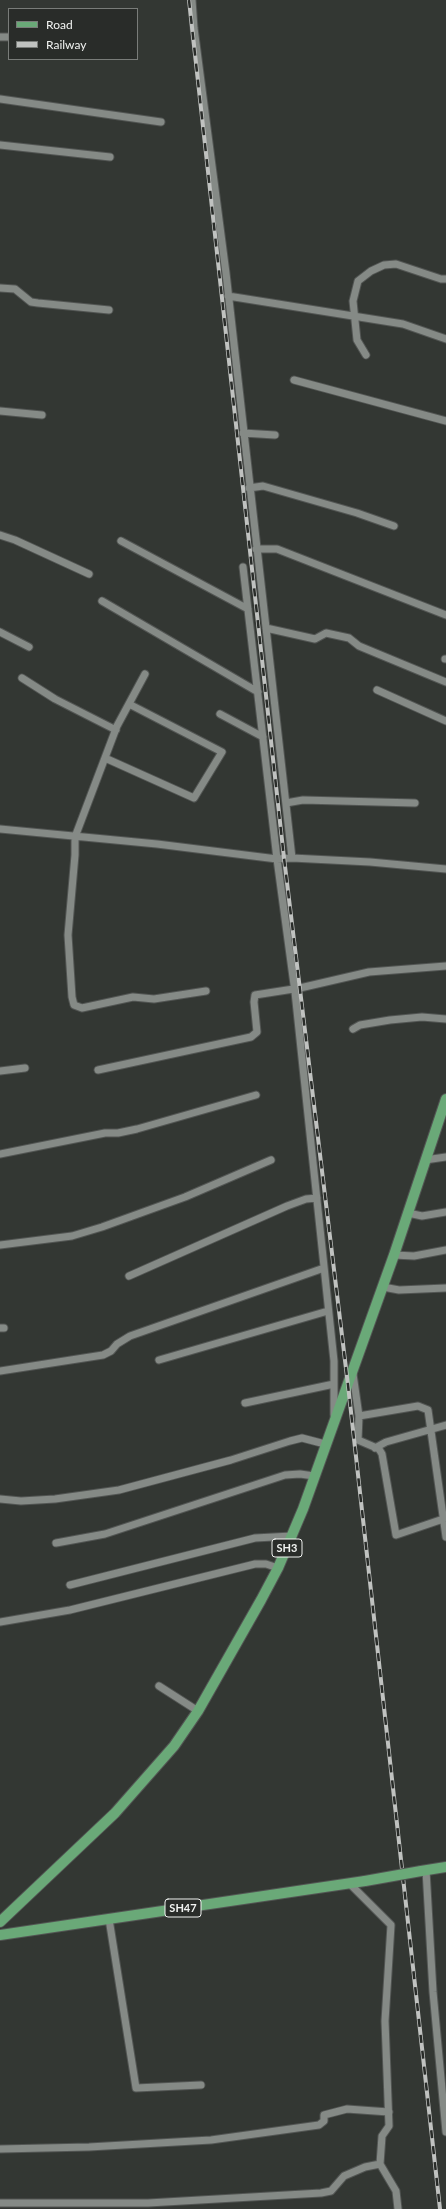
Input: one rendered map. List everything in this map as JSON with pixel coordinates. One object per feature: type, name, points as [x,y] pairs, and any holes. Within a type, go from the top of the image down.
[{"type":"main road","name":"SH3","points":[[0,1922],[115,1814],[174,1746],[198,1711],[278,1568],[292,1536],[383,1287],[425,1160],[442,1120],[446,1099]]},
{"type":"main road","name":"SH47","points":[[0,1935],[446,1868]]},
{"type":"street","points":[[192,0],[228,296],[292,858]]},
{"type":"street","points":[[0,99],[161,122]]},
{"type":"street","points":[[0,146],[110,157]]},
{"type":"street","points":[[366,355],[357,340],[356,317],[353,301],[358,281],[371,271],[384,265],[396,264],[441,279],[446,279]]},
{"type":"street","points":[[0,288],[15,289],[31,302],[109,310]]},
{"type":"street","points":[[228,296],[402,324],[446,339]]},
{"type":"street","points":[[294,380],[446,421]]},
{"type":"street","points":[[0,411],[42,415]]},
{"type":"street","points":[[243,433],[275,435]]},
{"type":"street","points":[[249,488],[263,486],[357,513],[394,526]]},
{"type":"street","points":[[0,536],[15,540],[89,574]]},
{"type":"street","points":[[121,541],[248,609]]},
{"type":"street","points":[[256,549],[277,549],[446,615]]},
{"type":"street","points":[[243,567],[277,859],[294,989],[317,1198],[334,1384],[334,1419]]},
{"type":"street","points":[[102,601],[258,692]]},
{"type":"street","points":[[266,628],[316,639],[326,633],[349,638],[359,646],[446,682]]},
{"type":"street","points":[[0,632],[29,647]]},
{"type":"street","points":[[145,674],[116,730],[75,837],[75,855],[68,935],[68,967],[74,1005],[82,1008],[133,997],[154,999],[206,991]]},
{"type":"street","points":[[22,678],[55,699],[116,730]]},
{"type":"street","points":[[376,690],[446,721]]},
{"type":"street","points":[[105,758],[194,798],[222,752],[129,704]]},
{"type":"street","points":[[220,714],[263,737]]},
{"type":"street","points":[[286,803],[303,800],[415,803]]},
{"type":"street","points":[[0,828],[277,859],[292,858],[446,869]]},
{"type":"street","points":[[98,1070],[251,1037],[258,1032],[254,1002],[255,995],[294,989],[368,972],[446,966]]},
{"type":"street","points":[[353,1029],[360,1025],[390,1020],[422,1017],[446,1019]]},
{"type":"street","points":[[0,1071],[25,1068]]},
{"type":"street","points":[[0,1154],[105,1133],[118,1133],[137,1129],[256,1095]]},
{"type":"street","points":[[425,1160],[446,1157]]},
{"type":"street","points":[[0,1245],[72,1236],[102,1227],[184,1196],[271,1160]]},
{"type":"street","points":[[129,1276],[287,1206],[306,1199],[317,1198]]},
{"type":"street","points":[[408,1213],[422,1216],[446,1212]]},
{"type":"street","points":[[394,1255],[414,1256],[446,1250]]},
{"type":"street","points":[[0,1371],[103,1355],[111,1351],[117,1344],[130,1336],[324,1268]]},
{"type":"street","points":[[383,1287],[399,1290],[446,1288]]},
{"type":"street","points":[[159,1360],[328,1311]]},
{"type":"street","points":[[352,1372],[359,1416],[358,1440],[376,1448],[382,1454],[396,1535],[445,1519]]},
{"type":"street","points":[[245,1403],[334,1384]]},
{"type":"street","points":[[359,1416],[418,1406],[428,1410],[445,1519],[446,1537]]},
{"type":"street","points":[[376,1448],[386,1442],[446,1425]]},
{"type":"street","points":[[0,1499],[21,1501],[55,1499],[119,1490],[231,1460],[302,1438],[325,1444]]},
{"type":"street","points":[[56,1543],[105,1534],[285,1475],[300,1474],[314,1476]]},
{"type":"street","points":[[70,1585],[255,1538],[292,1536]]},
{"type":"street","points":[[0,1622],[70,1610],[255,1564],[266,1564],[278,1568]]},
{"type":"street","points":[[159,1686],[198,1711]]},
{"type":"street","points":[[424,1871],[446,2132]]},
{"type":"street","points":[[349,1883],[391,1925],[385,2020],[389,2126],[382,2136],[380,2164],[396,2191],[398,2209]]},
{"type":"street","points":[[109,1919],[136,2088],[201,2085]]},
{"type":"street","points":[[0,2149],[89,2147],[211,2140],[319,2125],[324,2121],[324,2115],[347,2109],[389,2112]]},
{"type":"street","points":[[0,2203],[13,2206],[148,2203],[321,2193],[331,2191],[344,2176],[365,2167],[380,2164]]},
{"type":"railway","points":[[189,0],[284,858],[348,1385],[440,2209]]}]
